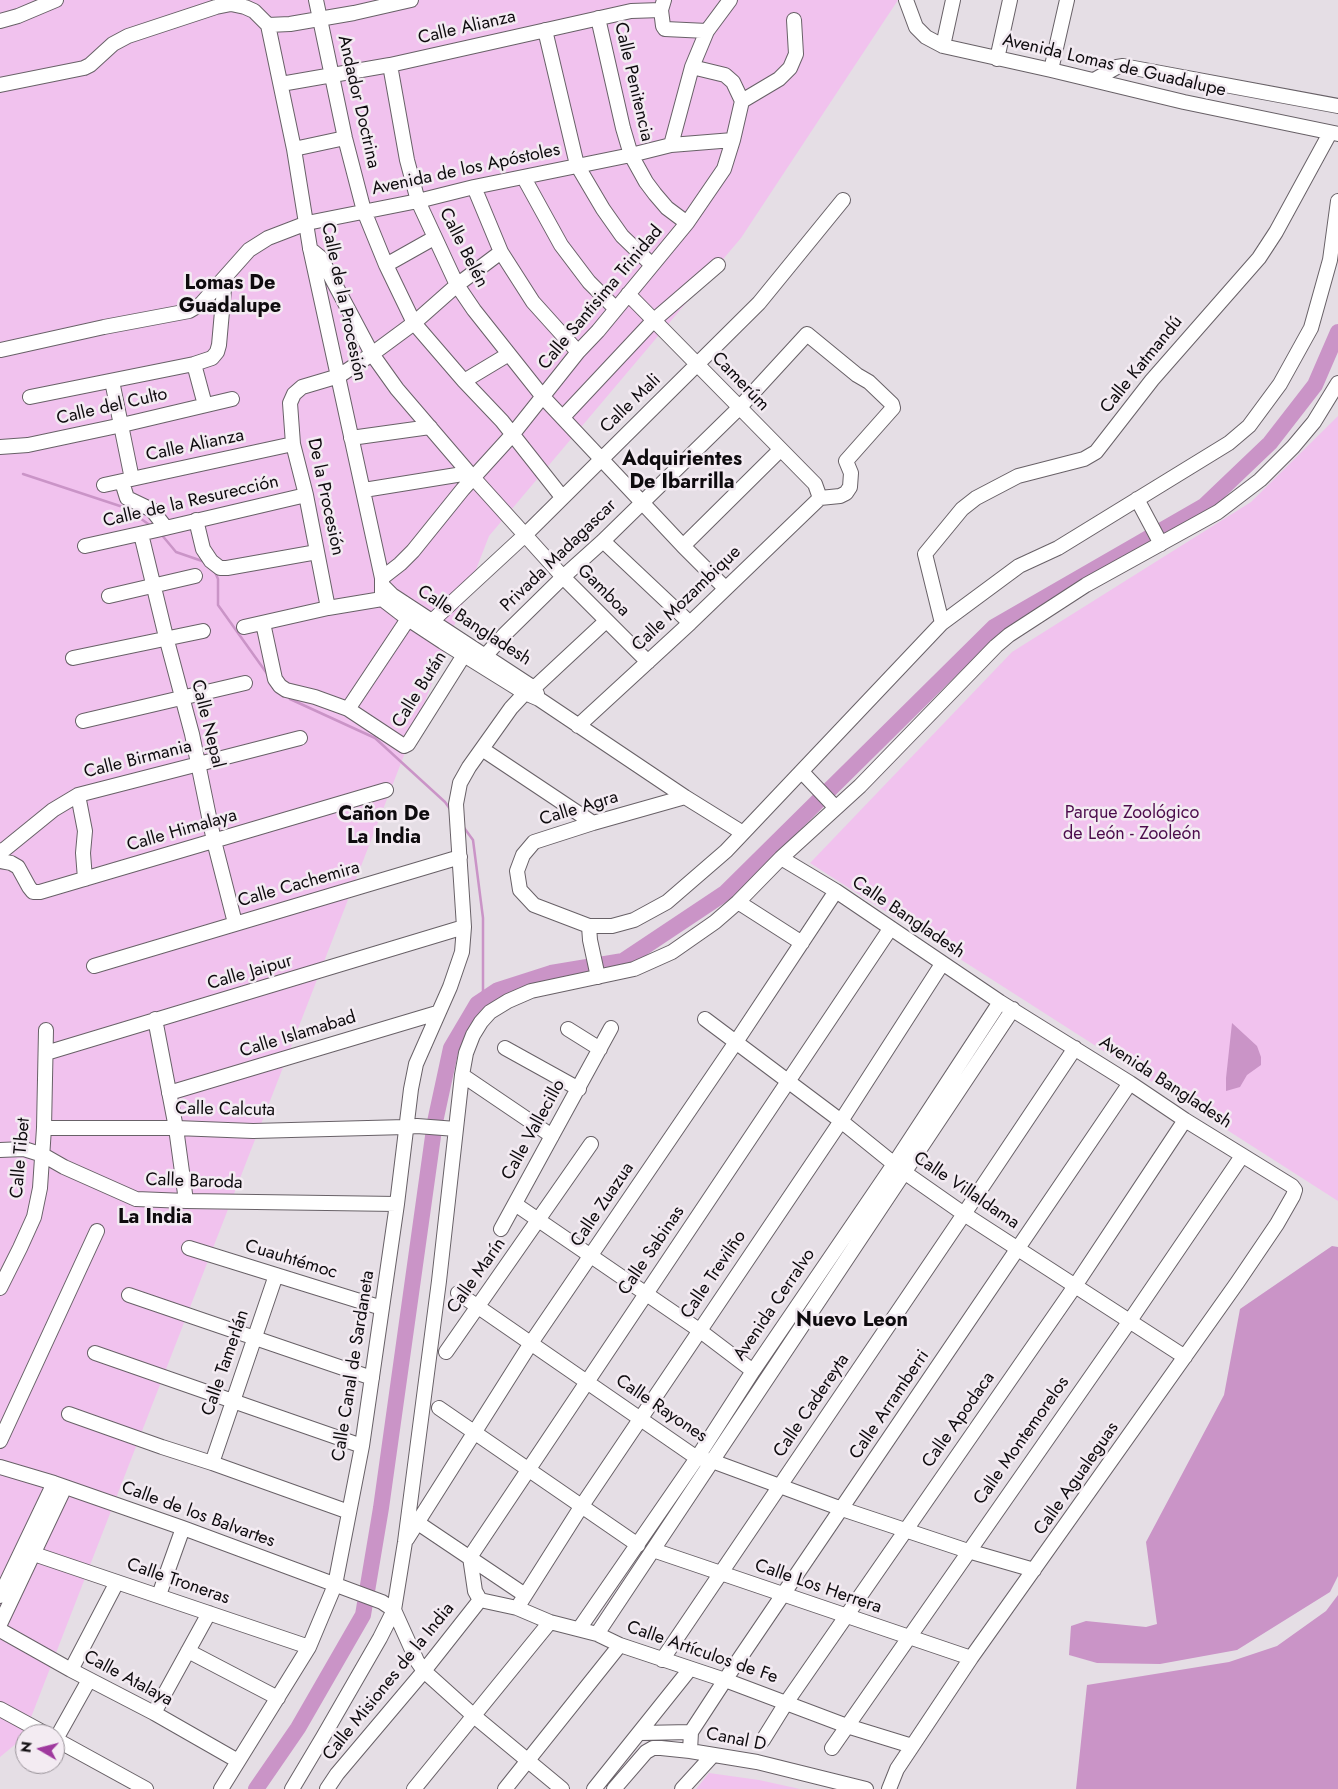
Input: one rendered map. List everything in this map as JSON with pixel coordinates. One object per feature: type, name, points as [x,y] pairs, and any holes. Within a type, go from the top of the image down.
[{"type":"street","points":[[0,21],[18,16],[56,0]]},
{"type":"street","name":"Andador Doctrina","points":[[316,0],[345,138],[364,211],[386,265],[414,323],[464,381],[502,421],[562,497]]},
{"type":"street","points":[[0,85],[84,68],[90,65],[113,44],[128,36],[216,7],[231,4],[245,7],[254,12],[268,25],[290,24],[320,19],[411,0]]},
{"type":"street","points":[[671,144],[692,67],[707,31],[730,0]]},
{"type":"street","name":"Avenida Lomas de Guadalupe","points":[[906,0],[916,27],[926,37],[943,46],[1184,102],[1334,134]]},
{"type":"street","points":[[943,46],[953,0]]},
{"type":"street","points":[[997,59],[1010,0]]},
{"type":"street","points":[[1050,70],[1067,0]]},
{"type":"street","points":[[662,5],[663,26],[665,29],[707,31]]},
{"type":"street","name":"Calle Alianza","points":[[281,84],[390,65],[662,5]]},
{"type":"street","name":"Calle Penitencia","points":[[598,18],[631,155],[655,194],[667,208],[687,223]]},
{"type":"street","points":[[692,67],[725,75],[732,82],[742,101],[779,79],[790,68],[796,54],[794,20]]},
{"type":"street","name":"Calle de la Procesión","points":[[268,25],[294,149],[310,248],[385,589]]},
{"type":"street","points":[[545,30],[576,165],[603,210],[622,236],[652,265]]},
{"type":"street","name":"Calle Belén","points":[[390,65],[407,160],[418,201],[434,238],[446,256],[458,285],[474,310],[543,397],[725,588]]},
{"type":"street","points":[[1094,80],[1117,67],[1123,66],[1338,106]]},
{"type":"street","name":"Calle Santisima Trinidad","points":[[385,589],[400,564],[472,476],[512,435],[578,352],[598,331],[615,308],[687,223],[720,177],[733,140],[742,101]]},
{"type":"street","name":"Calle Katmandú","points":[[942,623],[926,554],[962,509],[976,498],[1018,476],[1084,459],[1096,452],[1159,373],[1259,258],[1334,134]]},
{"type":"street","points":[[294,149],[345,138]]},
{"type":"street","name":"Avenida de los Apóstoles","points":[[1,350],[189,310],[201,304],[249,250],[268,238],[307,223],[418,201],[474,186],[524,178],[576,165],[631,155],[671,144],[733,140]]},
{"type":"street","points":[[524,178],[561,245],[589,282],[615,308]]},
{"type":"street","points":[[474,186],[501,252],[533,302],[578,352]]},
{"type":"street","name":"Calle Mali","points":[[432,621],[525,535],[698,366],[759,303],[843,200]]},
{"type":"street","points":[[597,973],[589,926],[612,926],[634,920],[667,902],[726,851],[805,776],[942,623],[1019,566],[1058,548],[1139,502],[1229,442],[1249,426],[1280,384],[1311,328],[1330,260],[1338,201]]},
{"type":"street","points":[[386,265],[434,238]]},
{"type":"street","name":"Gamboa","points":[[310,248],[321,258],[372,354],[397,389],[563,577],[648,662]]},
{"type":"street","points":[[339,376],[414,323],[458,285],[501,252]]},
{"type":"street","points":[[563,417],[653,320],[718,264]]},
{"type":"street","points":[[30,397],[194,364],[212,358],[217,352],[225,278]]},
{"type":"street","name":"Camerúm","points":[[628,294],[815,484],[820,498]]},
{"type":"street","points":[[324,309],[342,298]]},
{"type":"street","name":"Privada Madagascar","points":[[485,656],[563,577],[603,541],[739,408],[807,334],[869,382],[892,404],[892,410],[846,461],[851,473],[850,487],[846,493],[840,496],[820,498]]},
{"type":"street","points":[[464,381],[509,354]]},
{"type":"street","points":[[194,364],[204,404]]},
{"type":"street","name":"De la Procesión","points":[[328,608],[306,495],[293,444],[290,404],[294,394],[302,387],[339,376]]},
{"type":"street","points":[[112,381],[122,426],[127,498],[152,510],[166,528]]},
{"type":"street","points":[[292,1789],[333,1721],[394,1610],[405,1542],[438,1281],[451,1128],[466,1053],[473,1035],[490,1012],[531,991],[597,973],[634,969],[672,952],[715,922],[738,902],[832,805],[860,786],[996,646],[1009,635],[1159,539],[1218,512],[1260,480],[1293,447],[1314,422],[1338,383]]},
{"type":"street","name":"Calle del Culto","points":[[0,447],[28,445],[122,426],[204,404],[232,399]]},
{"type":"street","points":[[351,438],[430,427]]},
{"type":"street","name":"Calle Alianza","points":[[104,485],[293,444]]},
{"type":"street","points":[[683,546],[780,450]]},
{"type":"street","points":[[364,490],[472,476]]},
{"type":"street","name":"Calle de la Resurección","points":[[85,546],[306,495]]},
{"type":"street","name":"Calle Mozambique","points":[[578,726],[690,623],[820,498]]},
{"type":"street","points":[[1139,502],[1159,539]]},
{"type":"street","points":[[196,520],[203,549],[211,561],[220,568],[317,552]]},
{"type":"street","name":"Calle Nepal","points":[[141,534],[199,765],[214,841],[235,923]]},
{"type":"street","points":[[603,541],[690,623]]},
{"type":"street","points":[[109,596],[196,576]]},
{"type":"street","points":[[244,627],[328,608],[385,589]]},
{"type":"street","name":"Calle Bangladesh","points":[[385,589],[408,619],[464,656],[533,693]]},
{"type":"street","name":"Calle Bangladesh","points":[[385,589],[485,656],[578,726],[743,833]]},
{"type":"street","points":[[263,623],[275,679],[280,686],[286,690],[315,697],[348,709],[408,619]]},
{"type":"street","points":[[464,927],[456,804],[460,783],[512,708],[533,693],[606,621]]},
{"type":"street","points":[[73,658],[203,630]]},
{"type":"street","name":"Calle Bután","points":[[348,709],[404,746],[408,744],[464,656]]},
{"type":"street","points":[[83,721],[244,684]]},
{"type":"street","name":"Calle Birmania","points":[[0,851],[53,810],[78,795],[300,738]]},
{"type":"street","points":[[482,749],[593,823]]},
{"type":"street","points":[[805,776],[832,805]]},
{"type":"street","name":"Calle Himalaya","points":[[0,861],[12,863],[18,867],[33,892],[40,892],[386,790]]},
{"type":"street","points":[[78,795],[85,830],[83,853],[85,879]]},
{"type":"street","name":"Calle Agra","points":[[589,926],[534,905],[520,890],[517,871],[523,855],[534,842],[685,797]]},
{"type":"street","name":"Calle Cachemira","points":[[94,966],[460,856]]},
{"type":"street","name":"Calle Bangladesh","points":[[781,858],[836,891],[1013,1010]]},
{"type":"street","name":"Calle Zuazua","points":[[405,1542],[531,1343],[592,1256],[836,891]]},
{"type":"street","points":[[738,902],[802,943]]},
{"type":"street","name":"Calle Canal de Sardaneta","points":[[221,1789],[309,1647],[335,1585],[362,1446],[397,1204],[412,1126],[411,1089],[416,1064],[450,987],[462,952],[464,927]]},
{"type":"street","name":"Calle Jaipur","points":[[46,1053],[464,927]]},
{"type":"street","name":"Calle Sabinas","points":[[470,1557],[890,929]]},
{"type":"street","name":"Calle Trevilño","points":[[518,1608],[581,1507],[841,1121],[942,964]]},
{"type":"street","name":"Avenida Cerralvo","points":[[597,1634],[712,1461],[899,1168],[1000,1002]]},
{"type":"street","name":"Avenida Cerralvo","points":[[579,1628],[698,1458],[753,1371],[1013,1010]]},
{"type":"street","name":"Avenida Bangladesh","points":[[1013,1010],[1292,1186],[1295,1190]]},
{"type":"street","name":"Calle Islamabad","points":[[169,1093],[438,1013]]},
{"type":"street","points":[[155,1020],[176,1128],[186,1201]]},
{"type":"street","name":"Calle Villaldama","points":[[705,1020],[841,1121],[899,1168],[964,1214],[1185,1357]]},
{"type":"street","name":"Calle Vallecillo","points":[[611,1028],[515,1204],[699,1330],[753,1371]]},
{"type":"street","points":[[568,1029],[600,1049]]},
{"type":"street","name":"Calle Tibet","points":[[0,1288],[34,1217],[40,1188],[43,1155],[46,1030]]},
{"type":"street","points":[[505,1048],[579,1089]]},
{"type":"street","name":"Calle Cadereyta","points":[[662,1660],[722,1574],[1075,1048]]},
{"type":"street","points":[[462,1075],[552,1136]]},
{"type":"street","name":"Calle Arramberri","points":[[690,1750],[691,1732],[725,1680],[1130,1083]]},
{"type":"street","name":"Calle Apodaca","points":[[762,1740],[1075,1286],[1185,1120]]},
{"type":"street","name":"Calle Calcuta","points":[[44,1128],[176,1128],[253,1131],[412,1126],[451,1128]]},
{"type":"street","name":"Calle Marín","points":[[446,1352],[591,1144]]},
{"type":"street","name":"Calle Baroda","points":[[0,1150],[24,1149],[43,1155],[64,1167],[136,1199],[397,1204]]},
{"type":"street","name":"Calle Montemorelos","points":[[832,1748],[1129,1322],[1242,1156]]},
{"type":"street","name":"Calle Agualeguas","points":[[889,1789],[912,1746],[971,1658],[1259,1251],[1295,1190]]},
{"type":"street","points":[[501,1229],[515,1204]]},
{"type":"street","points":[[0,1441],[98,1231]]},
{"type":"street","name":"Cuauhtémoc","points":[[188,1248],[382,1308]]},
{"type":"street","name":"Calle Tamerlán","points":[[212,1463],[276,1275]]},
{"type":"street","name":"Calle Rayones","points":[[458,1293],[698,1458],[712,1461],[842,1509],[968,1551],[1034,1570]]},
{"type":"street","points":[[129,1295],[372,1378]]},
{"type":"street","points":[[95,1354],[362,1446]]},
{"type":"street","points":[[439,1408],[638,1545]]},
{"type":"street","points":[[69,1414],[349,1512]]},
{"type":"street","name":"Calle de los Balvartes","points":[[0,1467],[60,1485],[183,1528],[382,1602],[394,1610]]},
{"type":"street","points":[[0,1624],[34,1554],[60,1485]]},
{"type":"street","points":[[0,1596],[60,1485]]},
{"type":"street","points":[[418,1523],[525,1595]]},
{"type":"street","points":[[159,1595],[183,1528]]},
{"type":"street","name":"Calle Los Herrera","points":[[653,1550],[971,1658]]},
{"type":"street","name":"Calle Troneras","points":[[34,1554],[309,1647]]},
{"type":"street","points":[[470,1557],[475,1591],[480,1600]]},
{"type":"street","points":[[71,1670],[117,1582]]},
{"type":"street","name":"Calle Artículos de Fe","points":[[480,1600],[518,1608],[550,1622],[597,1634],[620,1645],[725,1680],[847,1726],[912,1746]]},
{"type":"street","name":"Calle Misiones de la India","points":[[327,1789],[337,1774],[424,1671],[480,1600]]},
{"type":"street","points":[[394,1610],[417,1661],[424,1671],[474,1716],[562,1789]]},
{"type":"street","points":[[154,1713],[209,1613]]},
{"type":"street","points":[[414,1789],[550,1622]]},
{"type":"street","name":"Calle Atalaya","points":[[0,1630],[89,1680],[154,1713],[238,1761]]},
{"type":"street","points":[[505,1789],[620,1645]]},
{"type":"street","points":[[188,1651],[278,1698]]},
{"type":"street","points":[[594,1789],[690,1669]]},
{"type":"street","points":[[60,1724],[89,1680]]},
{"type":"street","points":[[0,1709],[28,1724]]},
{"type":"street","points":[[640,1733],[691,1732]]},
{"type":"street","points":[[65,1744],[146,1789]]},
{"type":"street","name":"Canal D","points":[[614,1789],[646,1752],[653,1748],[690,1750],[757,1762],[866,1789]]},
{"type":"street","points":[[682,1789],[713,1755]]},
{"type":"green space","points":[[0,0],[898,0],[741,238],[489,536],[28,1724],[15,1724],[15,1745],[0,1757]]},
{"type":"green space","name":"Parque Zoológico de León - Zooleón","points":[[1338,416],[1338,1201],[810,863],[1012,652],[1251,502]]},
{"type":"green space","points":[[709,1773],[759,1780],[800,1789],[696,1789]]},
{"type":"shaded area","points":[[1232,1023],[1257,1046],[1261,1057],[1261,1065],[1247,1075],[1240,1087],[1226,1091],[1226,1078]]},
{"type":"shaded area","points":[[1332,1246],[1338,1247],[1338,1576],[1330,1592],[1237,1650],[1160,1664],[1097,1663],[1069,1655],[1071,1626],[1086,1621],[1146,1627],[1157,1624],[1146,1542],[1224,1395],[1240,1309]]},
{"type":"shaded area","points":[[1338,1595],[1338,1789],[1076,1789],[1087,1685],[1229,1662],[1277,1646],[1326,1611]]},
{"type":"waterway","points":[[256,1789],[298,1728],[363,1615],[381,1508],[435,1122],[451,1048],[477,1004],[498,990],[551,973],[623,961],[725,893],[994,627],[1204,506],[1270,443],[1315,385],[1338,332]]},
{"type":"waterway","points":[[23,474],[126,508],[151,526]]},
{"type":"waterway","points":[[161,534],[176,552],[205,562]]},
{"type":"waterway","points":[[215,572],[218,579],[218,605],[268,675]]},
{"type":"waterway","points":[[287,695],[290,699],[375,738],[445,802],[450,809]]},
{"type":"waterway","points":[[462,825],[473,840],[483,918],[483,1000]]},
{"type":"district","name":"Lomas De Guadalupe","points":[[230,296]]},
{"type":"district","name":"Adquirientes De Ibarrilla","points":[[682,472]]},
{"type":"district","name":"Cañon De La India","points":[[384,826]]},
{"type":"district","name":"La India","points":[[155,1218]]},
{"type":"district","name":"Nuevo Leon","points":[[852,1321]]}]
